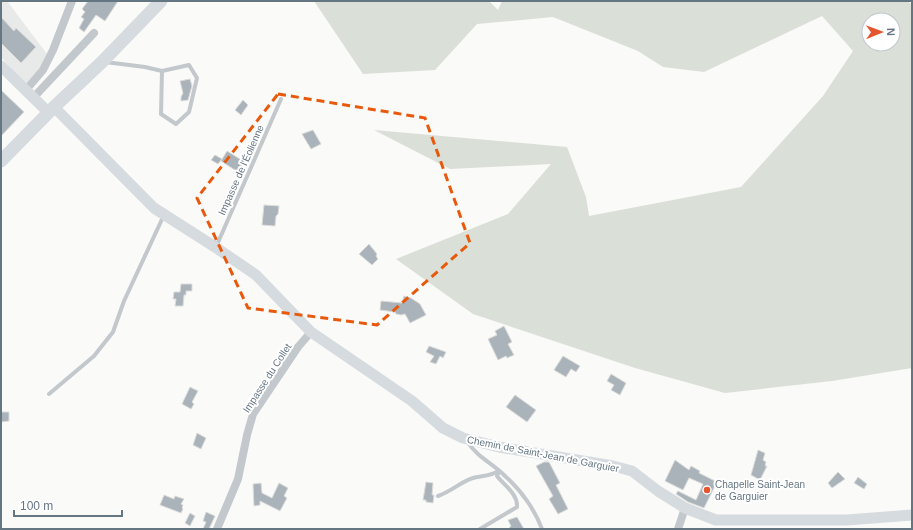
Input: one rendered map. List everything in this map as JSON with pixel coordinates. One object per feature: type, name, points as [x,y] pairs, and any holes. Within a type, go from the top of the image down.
[{"type":"main road","points":[[1,160],[102,62],[160,1]]},
{"type":"street","points":[[30,94],[53,50],[72,1]]},
{"type":"street","points":[[30,94],[94,33]]},
{"type":"street","name":"Chemin de Saint-Jean de Garguier","points":[[1,66],[30,94],[51,110],[154,208],[256,275],[311,332],[412,401],[443,428],[465,439],[498,447],[613,466],[632,471],[658,491],[685,508],[716,520],[847,520],[912,515]]},
{"type":"street","name":"Impasse du Collet","points":[[217,529],[238,479],[253,414],[298,347],[311,332]]},
{"type":"street","points":[[678,529],[685,508]]},
{"type":"lane","points":[[102,62],[144,67],[162,71],[189,65],[197,78],[189,112],[176,124],[161,114],[162,71]]},
{"type":"lane","name":"Impasse de l'Éolienne","points":[[215,247],[281,99]]},
{"type":"lane","points":[[49,394],[94,356],[113,332],[124,300],[164,214]]},
{"type":"lane","points":[[465,439],[473,451],[506,476],[526,500],[542,529]]},
{"type":"lane","points":[[438,496],[448,492],[471,478],[494,474],[499,471]]},
{"type":"lane","points":[[480,529],[517,507],[517,501],[514,495],[496,476],[499,471]]},
{"type":"highlighted area","points":[[278,94],[425,118],[470,243],[377,325],[248,308],[197,198]]},
{"type":"shaded area","points":[[1,1],[7,1],[47,54],[37,73],[26,85],[1,57]]},
{"type":"shaded area","points":[[314,1],[489,1],[498,10],[502,1],[908,1],[912,5],[912,368],[832,381],[725,393],[635,368],[473,314],[396,259],[508,214],[551,164],[450,169],[374,130],[567,147],[586,197],[589,216],[741,187],[823,96],[853,51],[822,16],[704,72],[663,67],[638,51],[553,17],[477,24],[435,70],[363,74]]},
{"type":"building","points":[[88,1],[118,1],[105,21],[96,15],[84,32],[79,28],[84,19],[81,17],[85,12],[82,9]]},
{"type":"building","points":[[1,17],[14,31],[16,28],[36,47],[21,63],[1,43]]},
{"type":"building","points":[[190,79],[192,86],[188,100],[181,101],[183,93],[180,81]]},
{"type":"building","points":[[1,90],[24,112],[1,136]]},
{"type":"building","points":[[243,100],[248,105],[241,115],[235,110]]},
{"type":"building","points":[[313,130],[321,144],[311,149],[302,134]]},
{"type":"building","points":[[227,151],[243,161],[242,163],[246,165],[241,174],[221,161]]},
{"type":"building","points":[[215,155],[222,159],[218,164],[211,160]]},
{"type":"building","points":[[264,205],[279,206],[275,226],[262,225]]},
{"type":"building","points":[[369,244],[377,254],[376,256],[378,259],[372,265],[359,254]]},
{"type":"building","points":[[181,284],[192,284],[192,291],[186,291],[183,306],[175,306],[176,299],[173,299],[174,292],[180,292]]},
{"type":"building","points":[[404,296],[411,298],[420,304],[426,315],[410,323],[405,314],[401,315],[396,314],[395,312],[380,310],[381,301],[402,303]]},
{"type":"building","points":[[504,326],[512,342],[508,344],[514,355],[507,358],[506,356],[498,360],[488,339],[497,335],[495,331]]},
{"type":"building","points":[[429,346],[446,352],[443,358],[440,356],[436,364],[430,362],[434,356],[426,352]]},
{"type":"building","points":[[563,356],[580,366],[576,372],[571,369],[566,377],[554,370]]},
{"type":"building","points":[[611,374],[626,383],[620,395],[611,390],[614,385],[607,381]]},
{"type":"building","points":[[190,387],[198,391],[192,402],[194,404],[191,409],[182,404]]},
{"type":"building","points":[[515,395],[536,410],[527,422],[506,407]]},
{"type":"building","points":[[1,412],[9,412],[9,421],[1,422]]},
{"type":"building","points":[[197,433],[206,438],[201,449],[193,445]]},
{"type":"building","points":[[758,450],[765,453],[763,460],[766,462],[765,466],[767,466],[760,480],[751,475]]},
{"type":"building","name":"Chapelle Saint-Jean de Garguier","points":[[675,460],[689,470],[691,466],[700,471],[699,473],[717,482],[704,508],[688,502],[676,494],[678,491],[696,500],[703,484],[689,478],[683,490],[665,481]]},
{"type":"building","points":[[544,462],[549,462],[560,483],[556,485],[568,509],[558,514],[549,499],[553,496],[536,466]]},
{"type":"building","points":[[838,472],[845,479],[832,488],[828,483]]},
{"type":"building","points":[[858,477],[867,484],[864,489],[854,483]]},
{"type":"building","points":[[426,482],[433,483],[433,503],[423,500]]},
{"type":"building","points":[[261,483],[262,493],[272,498],[279,483],[288,488],[284,496],[287,498],[280,511],[260,501],[260,505],[254,506],[253,484]]},
{"type":"building","points":[[164,495],[174,499],[175,496],[184,499],[181,504],[183,505],[183,509],[181,513],[160,505]]},
{"type":"building","points":[[206,512],[215,516],[209,529],[203,529],[206,522],[203,521]]},
{"type":"building","points":[[190,513],[195,516],[190,526],[185,523]]},
{"type":"building","points":[[517,517],[524,529],[508,529],[511,526],[508,520]]},
{"type":"place","name":"Chapelle Saint-Jean de Garguier","points":[[707,490]]}]
